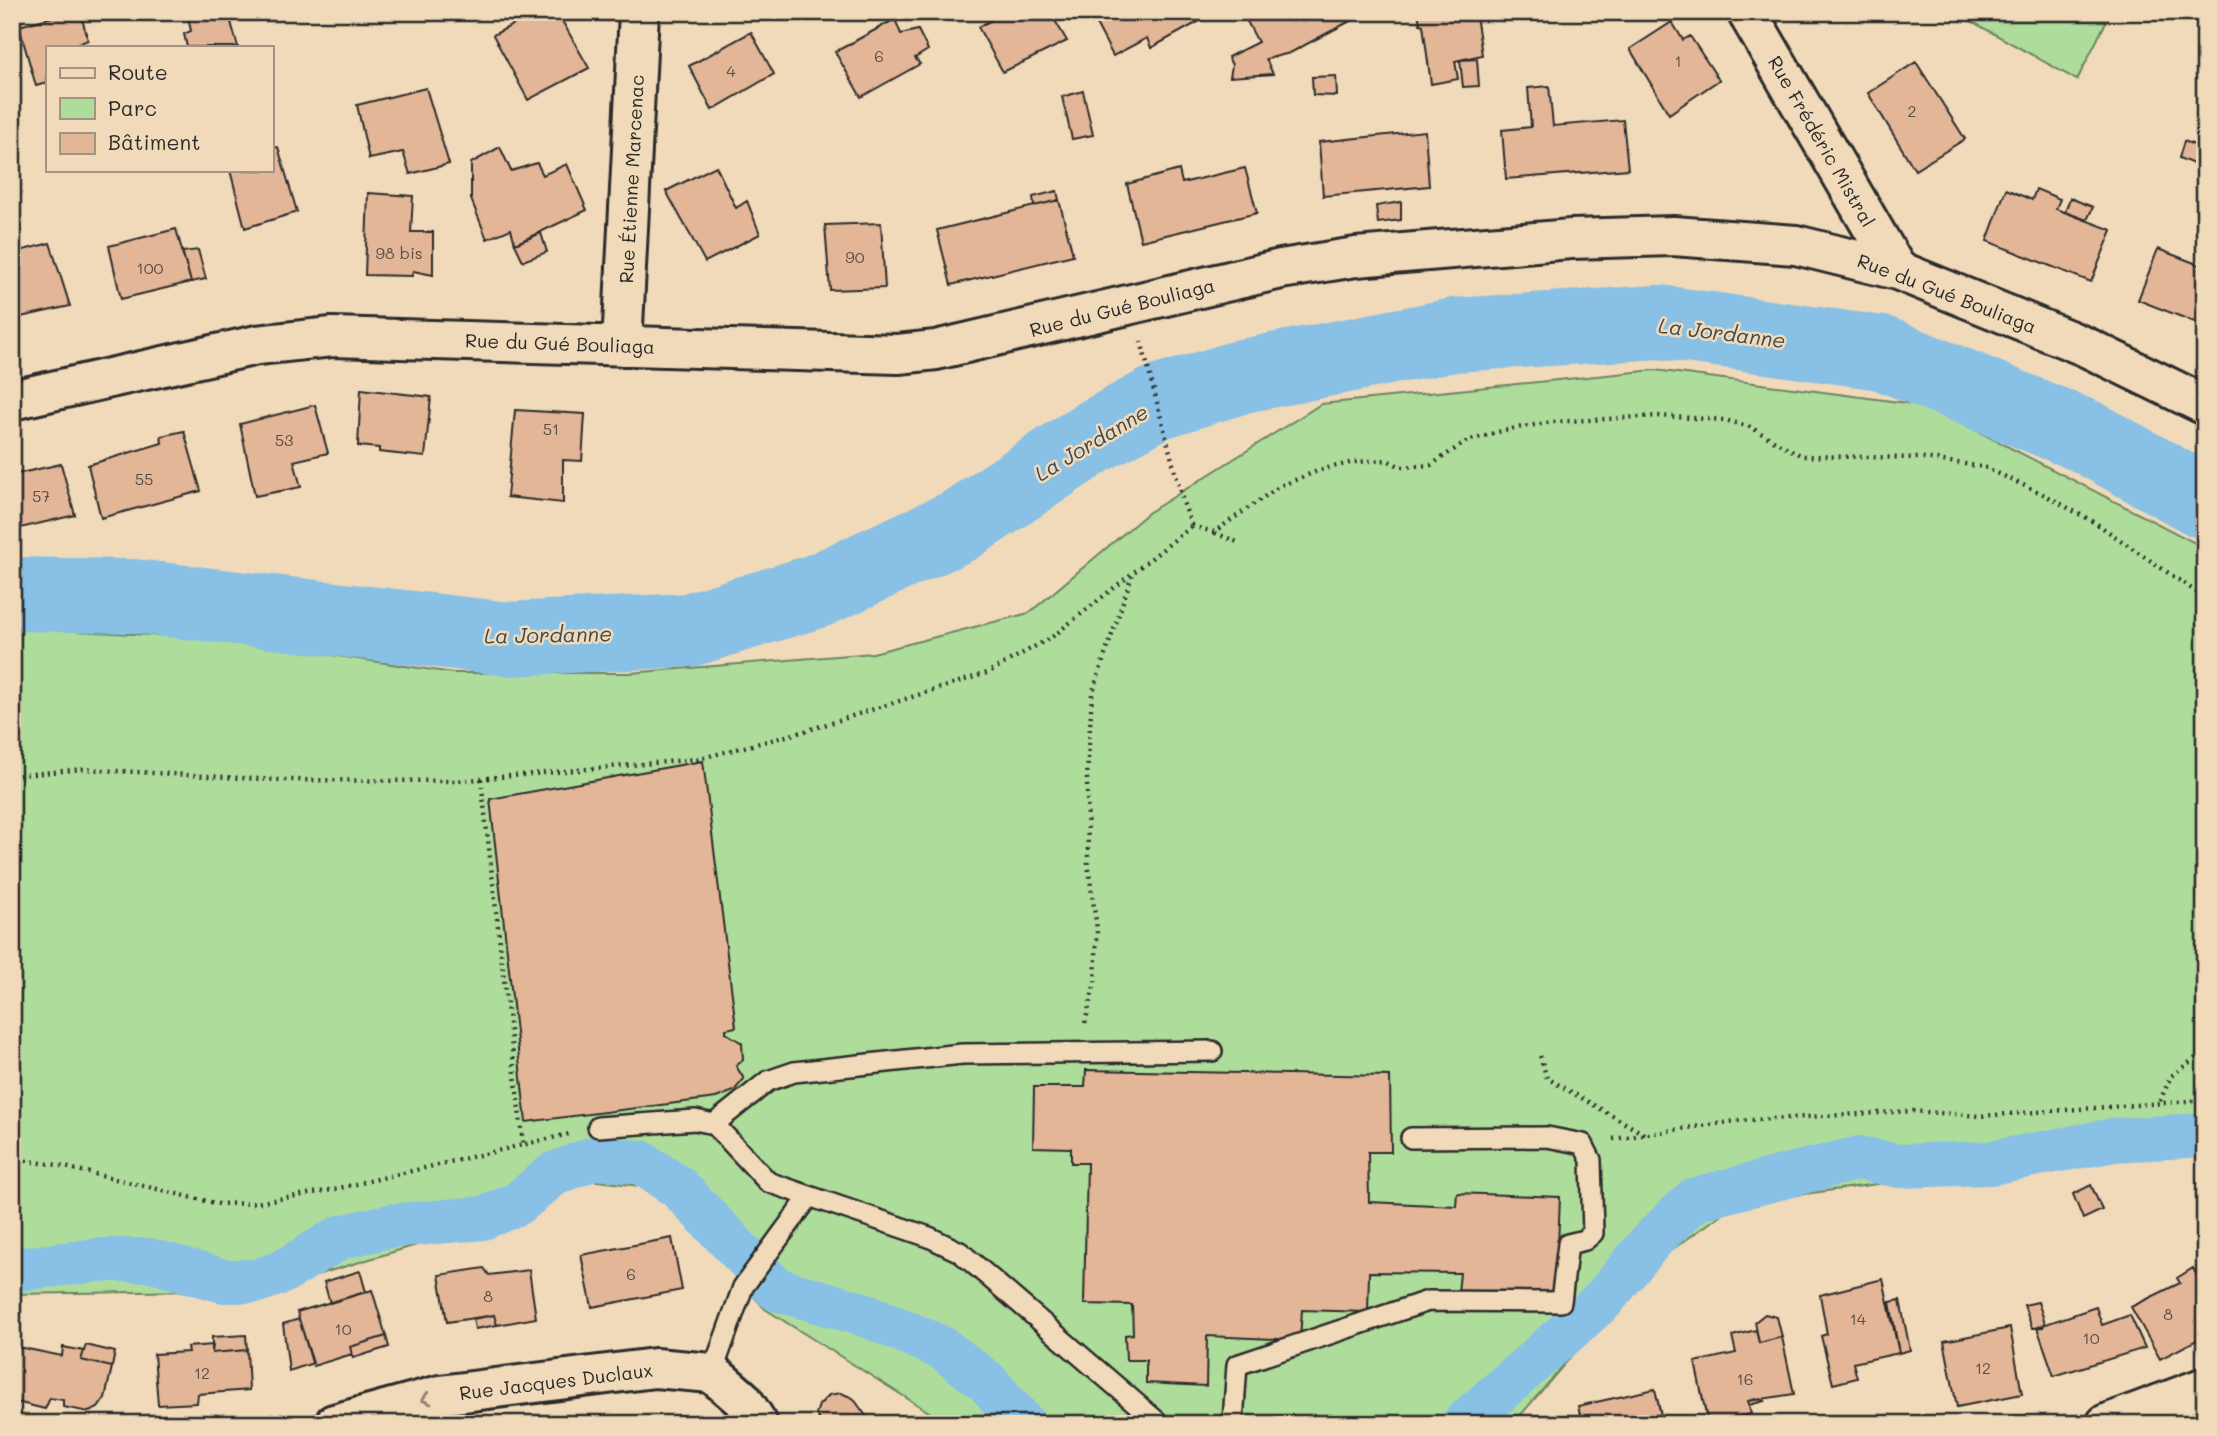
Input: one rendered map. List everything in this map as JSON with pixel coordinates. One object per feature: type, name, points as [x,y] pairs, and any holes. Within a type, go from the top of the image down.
[{"type":"street","name":"Rue Étienne Marcenac","points":[[622,346],[639,12]]},
{"type":"street","name":"Rue Frédéric Mistral","points":[[1748,12],[1897,270]]},
{"type":"street","name":"Rue du Gué Bouliaga","points":[[12,400],[187,358],[296,339],[372,336],[898,354],[936,350],[1281,269],[1415,250],[1571,239],[1673,236],[1808,247],[1897,270],[2086,347],[2205,405]]},
{"type":"street","name":"Rue Jacques Duclaux","points":[[334,1424],[440,1395],[655,1368],[712,1373]]},
{"type":"street","points":[[712,1373],[742,1399],[758,1424]]},
{"type":"street","points":[[2106,1424],[2205,1387]]},
{"type":"lane","points":[[714,1124],[768,1081],[794,1072],[962,1054],[1212,1051]]},
{"type":"lane","points":[[598,1127],[695,1120],[714,1124],[768,1182],[929,1237],[960,1252],[1160,1424]]},
{"type":"lane","points":[[1229,1424],[1233,1421],[1237,1365],[1428,1301],[1561,1302],[1568,1244],[1585,1240],[1593,1233],[1591,1160],[1583,1144],[1547,1137],[1411,1138]]},
{"type":"lane","points":[[712,1373],[743,1287],[809,1197]]},
{"type":"path","points":[[1144,354],[1192,526]]},
{"type":"path","points":[[1214,532],[1280,486],[1320,470],[1354,462],[1387,460],[1401,467],[1431,465],[1467,441],[1505,429],[1552,422],[1658,416],[1725,420],[1750,428],[1802,456],[1924,458],[1984,467],[2045,495],[2096,524],[2205,598]]},
{"type":"path","points":[[1192,526],[1240,543]]},
{"type":"path","points":[[12,776],[83,769],[277,780],[481,779],[698,759],[802,732],[987,673],[1052,637],[1192,526]]},
{"type":"path","points":[[1072,1053],[1086,1020],[1095,983],[1097,929],[1088,864],[1087,776],[1092,694],[1132,574]]},
{"type":"path","points":[[481,779],[523,1144]]},
{"type":"path","points":[[2160,1101],[2171,1076],[2205,1051]]},
{"type":"path","points":[[1540,1056],[1547,1078],[1645,1134]]},
{"type":"path","points":[[1583,1144],[1736,1121],[1913,1111],[1980,1116],[2160,1101],[2205,1100]]},
{"type":"path","points":[[12,1159],[57,1165],[219,1205],[256,1203],[331,1190],[598,1127]]},
{"type":"green space","points":[[1955,12],[2111,12],[2077,80]]},
{"type":"green space","points":[[1655,370],[1929,406],[2205,548],[2205,1149],[2082,1156],[1738,1203],[1649,1266],[1513,1424],[948,1424],[765,1309],[657,1188],[589,1180],[506,1218],[267,1290],[12,1294],[12,628],[215,638],[453,673],[629,673],[873,653],[1029,613],[1148,513],[1321,404]]},
{"type":"building","points":[[80,12],[88,40],[79,46],[46,46],[46,83],[36,86],[19,26]]},
{"type":"building","points":[[187,12],[241,12],[243,19],[231,22],[238,46],[187,46],[184,34],[191,31]]},
{"type":"building","points":[[538,12],[557,12],[589,68],[528,100],[493,35]]},
{"type":"building","points":[[1007,12],[1050,12],[1067,41],[1003,72],[978,27]]},
{"type":"building","points":[[1090,12],[1208,12],[1209,16],[1151,48],[1147,38],[1113,56]]},
{"type":"building","points":[[1242,12],[1350,12],[1354,19],[1290,53],[1266,59],[1273,74],[1230,77],[1232,65],[1228,57],[1258,42]]},
{"type":"building","points":[[1418,12],[1461,12],[1462,18],[1476,15],[1482,55],[1455,61],[1458,79],[1431,84],[1423,25],[1420,24]]},
{"type":"building","points":[[1461,12],[1475,12],[1476,15],[1462,18]]},
{"type":"building","points":[[895,19],[901,34],[918,30],[928,50],[915,58],[920,64],[861,97],[835,52]]},
{"type":"building","points":[[1672,22],[1683,40],[1690,36],[1719,80],[1669,114],[1630,49]]},
{"type":"building","points":[[751,32],[774,74],[712,110],[689,66]]},
{"type":"building","points":[[1477,59],[1479,86],[1463,87],[1460,60]]},
{"type":"building","points":[[1916,62],[1965,139],[1915,170],[1868,93]]},
{"type":"building","points":[[1336,76],[1337,96],[1313,95],[1312,77]]},
{"type":"building","points":[[1549,86],[1553,126],[1623,120],[1628,169],[1506,179],[1502,130],[1531,127],[1528,88]]},
{"type":"building","points":[[426,88],[449,164],[410,174],[403,152],[369,159],[357,105]]},
{"type":"building","points":[[1083,91],[1093,135],[1072,139],[1062,97]]},
{"type":"building","points":[[1425,131],[1429,186],[1323,196],[1319,142]]},
{"type":"building","points":[[2184,141],[2205,149],[2203,168],[2179,158]]},
{"type":"building","points":[[278,147],[297,212],[245,228],[231,172],[273,172],[273,148]]},
{"type":"building","points":[[500,147],[511,171],[537,163],[543,175],[567,164],[587,210],[515,244],[511,229],[487,239],[471,199],[471,163]]},
{"type":"building","points":[[716,166],[736,208],[747,201],[760,234],[705,262],[666,191]]},
{"type":"building","points":[[1245,168],[1257,213],[1141,241],[1127,184],[1179,170],[1182,183]]},
{"type":"building","points":[[2006,189],[2032,200],[2036,189],[2060,199],[2056,209],[2112,230],[2091,282],[1987,241]]},
{"type":"building","points":[[1057,191],[1059,200],[1034,206],[1033,197]]},
{"type":"building","points":[[368,193],[413,196],[411,232],[433,232],[433,275],[413,271],[412,276],[365,275]]},
{"type":"building","points":[[2070,198],[2093,207],[2087,220],[2065,212]]},
{"type":"building","points":[[1059,200],[1073,255],[951,285],[937,230]]},
{"type":"building","points":[[1401,202],[1401,220],[1378,223],[1376,206]]},
{"type":"building","points":[[881,223],[885,288],[830,290],[825,225]]},
{"type":"building","points":[[176,229],[191,282],[121,299],[109,246]]},
{"type":"building","points":[[541,233],[547,252],[523,261],[515,244]]},
{"type":"building","points":[[50,243],[70,306],[12,319],[12,253]]},
{"type":"building","points":[[2158,249],[2205,267],[2205,326],[2138,300]]},
{"type":"building","points":[[198,250],[206,279],[191,282],[182,252]]},
{"type":"building","points":[[361,389],[431,397],[425,457],[379,452],[379,448],[358,446]]},
{"type":"building","points":[[315,405],[328,453],[294,461],[301,487],[255,496],[240,424]]},
{"type":"building","points":[[515,410],[585,414],[582,461],[563,460],[563,503],[507,497]]},
{"type":"building","points":[[184,431],[201,491],[101,518],[88,465],[162,443],[161,436]]},
{"type":"building","points":[[61,464],[75,515],[12,530],[12,467],[16,474]]},
{"type":"building","points":[[703,761],[736,1027],[726,1029],[726,1033],[742,1043],[743,1060],[736,1066],[744,1079],[734,1091],[716,1098],[526,1122],[490,799]]},
{"type":"building","points":[[1086,1070],[1390,1076],[1391,1152],[1368,1152],[1369,1202],[1456,1206],[1457,1193],[1560,1197],[1556,1296],[1458,1293],[1460,1273],[1369,1272],[1368,1312],[1302,1310],[1300,1340],[1207,1336],[1206,1386],[1146,1383],[1146,1360],[1126,1360],[1125,1335],[1133,1334],[1132,1305],[1084,1304],[1087,1163],[1071,1163],[1071,1148],[1033,1147],[1034,1087],[1085,1087]]},
{"type":"building","points":[[2091,1185],[2102,1210],[2083,1219],[2073,1194]]},
{"type":"building","points":[[672,1238],[682,1290],[592,1307],[581,1255]]},
{"type":"building","points":[[484,1268],[489,1275],[529,1270],[536,1318],[497,1325],[494,1315],[447,1322],[439,1275]]},
{"type":"building","points":[[2193,1268],[2205,1290],[2205,1304],[2197,1306],[2205,1320],[2205,1336],[2160,1359],[2131,1307],[2180,1283],[2177,1278]]},
{"type":"building","points":[[360,1271],[366,1292],[330,1303],[324,1282]]},
{"type":"building","points":[[1883,1279],[1899,1353],[1853,1363],[1857,1378],[1833,1384],[1821,1336],[1827,1334],[1820,1295]]},
{"type":"building","points":[[372,1290],[386,1336],[350,1347],[352,1354],[313,1366],[297,1312]]},
{"type":"building","points":[[1900,1300],[1910,1350],[1899,1353],[1890,1302]]},
{"type":"building","points":[[2038,1302],[2045,1323],[2043,1327],[2032,1328],[2024,1305]]},
{"type":"building","points":[[2096,1307],[2102,1325],[2130,1315],[2145,1348],[2054,1376],[2037,1327]]},
{"type":"building","points":[[1765,1314],[1777,1317],[1782,1337],[1759,1343],[1755,1322]]},
{"type":"building","points":[[494,1315],[497,1325],[475,1329],[473,1319]]},
{"type":"building","points":[[299,1319],[313,1363],[289,1371],[283,1324]]},
{"type":"building","points":[[2010,1328],[2022,1394],[1957,1407],[1944,1341]]},
{"type":"building","points":[[1756,1330],[1759,1343],[1782,1337],[1794,1394],[1748,1401],[1751,1414],[1708,1424],[1695,1362],[1736,1353],[1732,1336]]},
{"type":"building","points":[[246,1335],[247,1350],[212,1353],[212,1337]]},
{"type":"building","points":[[386,1336],[389,1347],[353,1358],[350,1347]]},
{"type":"building","points":[[86,1345],[115,1352],[112,1367],[81,1360]]},
{"type":"building","points":[[213,1345],[212,1353],[247,1350],[249,1390],[198,1394],[197,1403],[158,1405],[154,1354],[188,1352],[187,1347]]},
{"type":"building","points":[[18,1347],[62,1356],[63,1347],[84,1351],[81,1360],[112,1367],[105,1398],[98,1408],[89,1412],[63,1407],[63,1400],[50,1398],[45,1409],[12,1401],[12,1379]]},
{"type":"building","points":[[1655,1389],[1663,1424],[1582,1424],[1578,1406]]},
{"type":"building","points":[[841,1393],[853,1398],[872,1424],[821,1424],[816,1414],[819,1405],[829,1395]]},
{"type":"building","points":[[1760,1398],[1764,1401],[1749,1405],[1748,1401]]},
{"type":"waterway","name":"La Jordanne","points":[[12,594],[133,596],[509,639],[689,630],[817,591],[959,526],[1093,437],[1156,403],[1243,376],[1454,335],[1659,322],[1882,353],[2087,437],[2205,502]]},
{"type":"waterway","points":[[1463,1424],[1603,1300],[1652,1240],[1695,1199],[1859,1158],[1899,1166],[1990,1163],[2114,1140],[2205,1135]]},
{"type":"waterway","points":[[12,1270],[98,1260],[149,1260],[224,1281],[257,1281],[282,1272],[341,1237],[389,1226],[483,1218],[517,1204],[554,1174],[594,1158],[640,1162],[678,1187],[776,1289],[866,1315],[942,1348],[986,1381],[1024,1424]]}]
